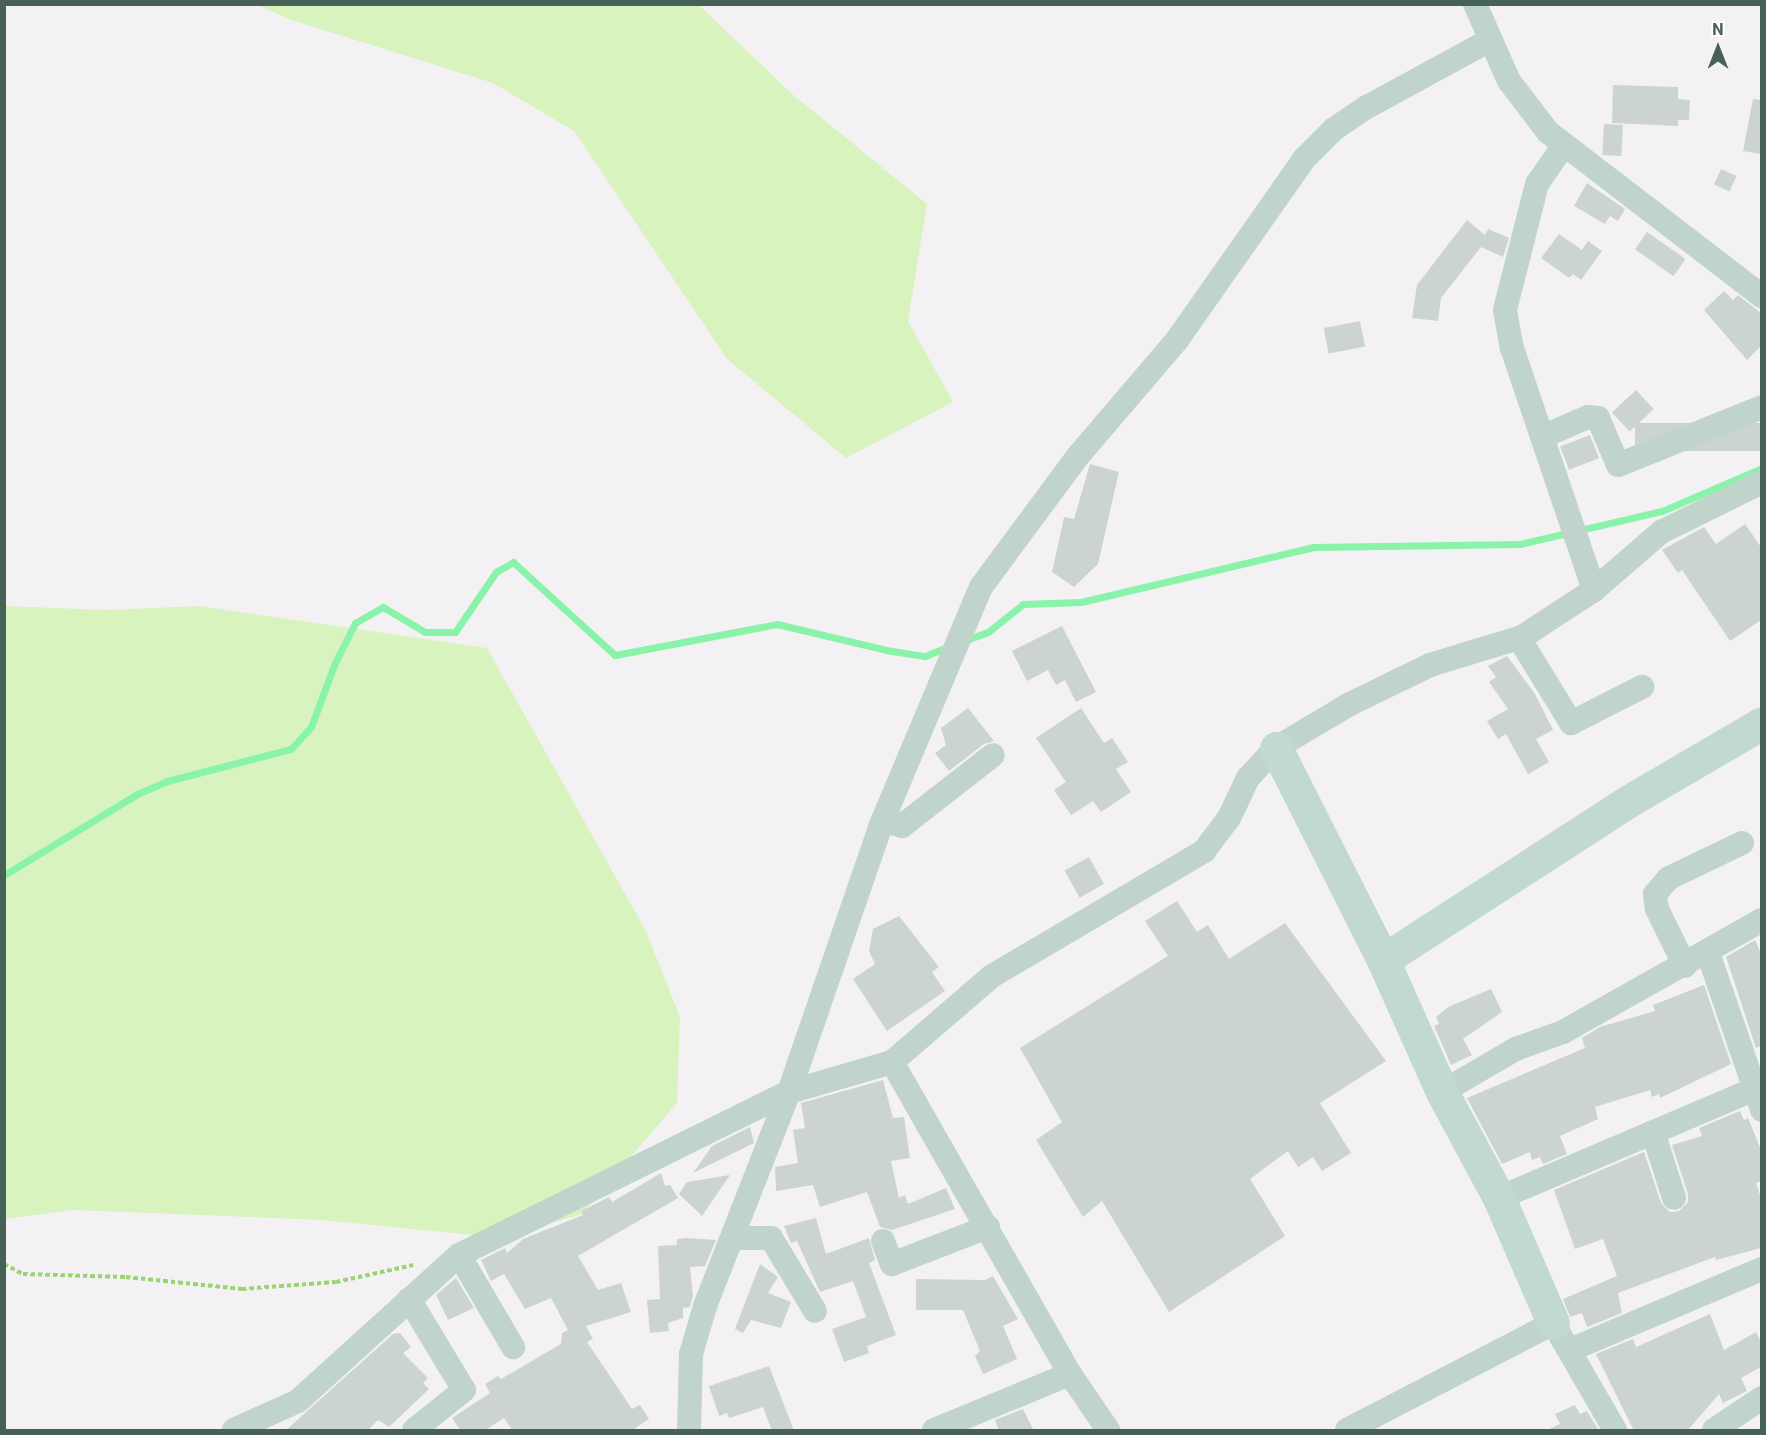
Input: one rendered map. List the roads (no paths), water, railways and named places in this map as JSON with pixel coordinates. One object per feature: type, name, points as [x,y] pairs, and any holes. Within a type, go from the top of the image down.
[{"type":"street","points":[[1475,4],[1488,41],[1509,81],[1548,132],[1761,296]]},
{"type":"street","points":[[689,1431],[691,1354],[705,1306],[734,1238],[789,1092],[883,820],[981,587],[1078,456],[1177,340],[1304,159],[1334,129],[1367,107],[1488,41]]},
{"type":"street","points":[[1564,145],[1537,184],[1505,310],[1512,348],[1594,590]]},
{"type":"street","points":[[1542,437],[1588,417],[1598,418],[1618,465],[1761,407]]},
{"type":"street","points":[[234,1431],[298,1401],[459,1256],[789,1092],[892,1062],[992,976],[1204,851],[1229,818],[1248,778],[1276,748],[1348,705],[1430,665],[1518,638],[1594,590],[1661,532],[1761,482]]},
{"type":"street","points":[[1518,638],[1571,723],[1641,687]]},
{"type":"street","points":[[1383,960],[1627,802],[1761,723]]},
{"type":"street","points":[[1276,748],[1383,960],[1442,1092],[1498,1197],[1561,1336],[1615,1431]]},
{"type":"street","points":[[883,820],[902,826],[993,755]]},
{"type":"street","points":[[1685,966],[1657,909],[1655,894],[1661,883],[1742,843]]},
{"type":"street","points":[[1442,1092],[1516,1049],[1563,1032],[1708,953],[1761,920]]},
{"type":"street","points":[[1498,1197],[1653,1132],[1759,1095],[1708,953]]},
{"type":"street","points":[[892,1062],[1070,1374],[1108,1431]]},
{"type":"street","points":[[1653,1132],[1674,1198]]},
{"type":"street","points":[[883,1241],[892,1264],[987,1227]]},
{"type":"street","points":[[734,1238],[771,1238],[815,1311]]},
{"type":"street","points":[[459,1256],[513,1347]]},
{"type":"street","points":[[1347,1431],[1561,1336],[1761,1269]]},
{"type":"street","points":[[409,1299],[464,1390],[414,1431]]},
{"type":"street","points":[[934,1431],[970,1423],[1070,1374]]},
{"type":"street","points":[[1714,1431],[1761,1398]]},
{"type":"waterway","points":[[966,640],[988,632],[1023,604],[1081,602],[1313,547],[1520,544],[1662,511],[1762,468]]},
{"type":"waterway","points":[[4,875],[137,794],[167,781],[291,749],[311,727],[334,665],[355,623],[383,607],[425,632],[455,632],[496,572],[513,562],[615,655],[777,624],[886,650],[925,656],[950,646]]}]
